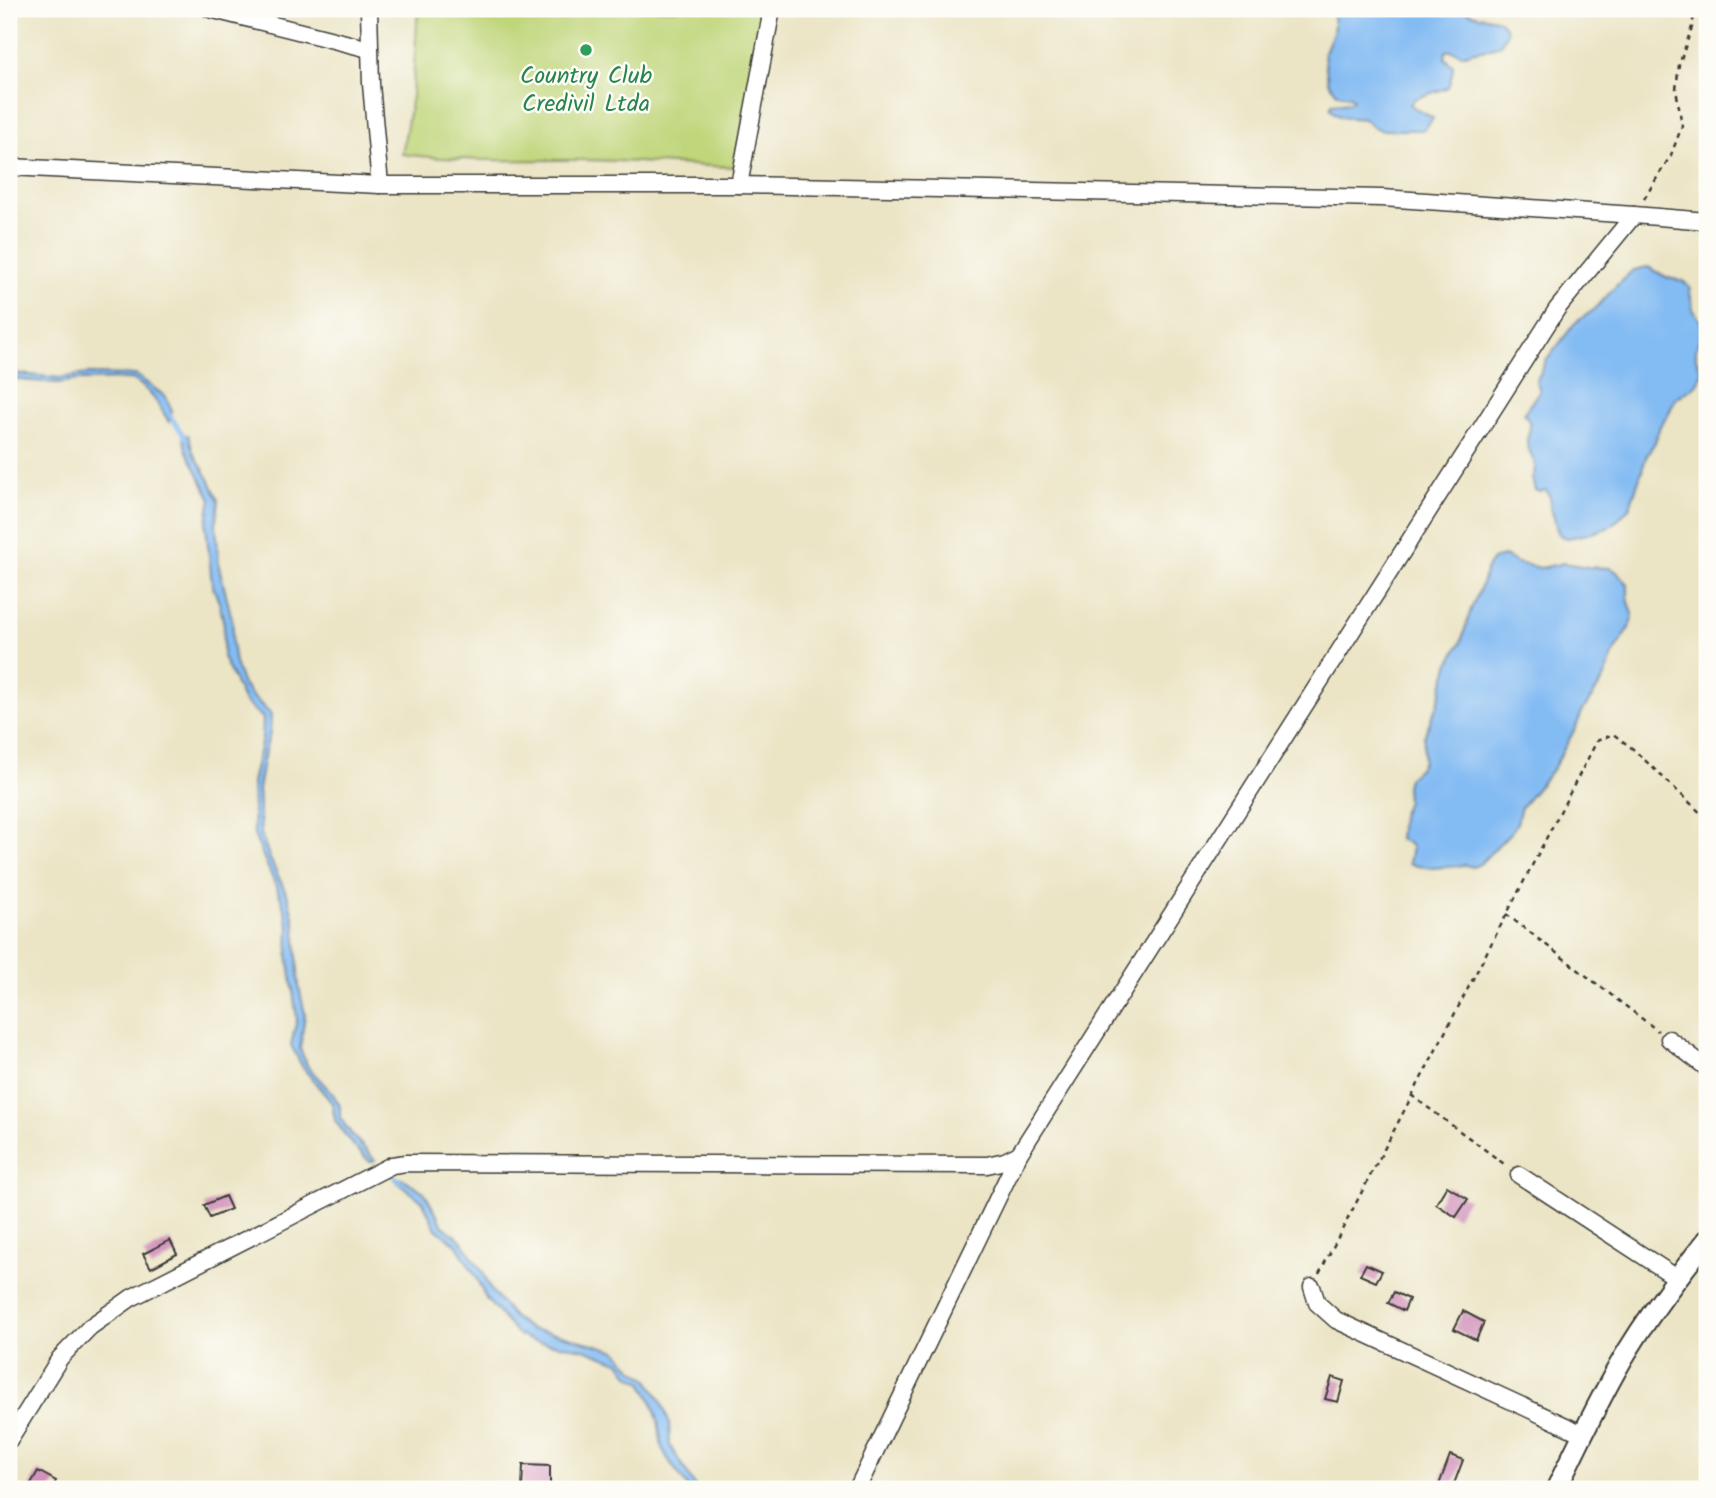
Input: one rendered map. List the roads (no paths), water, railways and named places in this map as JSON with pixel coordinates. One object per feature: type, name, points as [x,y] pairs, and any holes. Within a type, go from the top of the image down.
[{"type":"main road","points":[[1556,1489],[1628,1350],[1677,1278],[1707,1240]]},
{"type":"street","points":[[211,9],[369,49]]},
{"type":"street","points":[[369,9],[369,49],[380,185]]},
{"type":"street","points":[[738,185],[772,9]]},
{"type":"street","points":[[9,167],[380,185],[738,185],[1382,198],[1707,221]]},
{"type":"street","points":[[857,1489],[1020,1154],[1557,309],[1634,215]]},
{"type":"street","points":[[1669,1039],[1707,1068]]},
{"type":"street","points":[[9,1440],[14,1423],[60,1358],[90,1327],[131,1298],[385,1168],[406,1163],[987,1165],[1020,1154]]},
{"type":"street","points":[[1519,1175],[1677,1278]]},
{"type":"street","points":[[1312,1287],[1317,1303],[1336,1320],[1583,1434]]},
{"type":"water","points":[[1332,9],[1462,9],[1499,21],[1507,31],[1502,42],[1495,47],[1464,54],[1446,51],[1445,58],[1453,66],[1447,88],[1414,99],[1410,105],[1433,118],[1424,130],[1381,130],[1364,119],[1340,116],[1330,107],[1332,104],[1351,102],[1353,99],[1338,94],[1328,82],[1324,54],[1333,33]]},
{"type":"water","points":[[1648,267],[1668,278],[1683,281],[1689,287],[1693,309],[1701,322],[1696,358],[1702,372],[1695,386],[1675,399],[1660,426],[1647,455],[1630,507],[1607,528],[1568,538],[1561,536],[1550,509],[1551,500],[1548,493],[1546,490],[1535,490],[1532,478],[1535,467],[1527,445],[1530,423],[1524,413],[1540,390],[1536,382],[1546,361],[1575,323],[1595,309],[1633,270]]},
{"type":"water","points":[[9,373],[60,378],[87,374],[136,375],[166,397],[172,411],[169,422],[149,393],[132,379],[57,383],[9,379]]},
{"type":"water","points":[[188,435],[193,452],[219,501],[216,525],[219,567],[233,623],[235,663],[243,685],[271,714],[270,733],[258,789],[261,834],[288,897],[295,924],[299,987],[305,1014],[300,1049],[308,1067],[333,1094],[340,1106],[340,1118],[375,1160],[370,1162],[350,1142],[335,1120],[332,1103],[303,1068],[291,1045],[297,1019],[288,955],[289,926],[281,898],[254,835],[252,782],[262,739],[263,718],[244,702],[223,657],[224,625],[212,584],[206,526],[211,499],[187,452],[183,437]]},
{"type":"water","points":[[1504,556],[1517,563],[1541,568],[1564,563],[1611,568],[1628,584],[1628,599],[1633,614],[1629,629],[1615,650],[1604,679],[1582,712],[1553,769],[1521,807],[1512,831],[1480,864],[1473,867],[1417,866],[1409,863],[1412,847],[1399,839],[1401,816],[1407,801],[1408,778],[1423,761],[1424,737],[1486,570],[1496,558]]},
{"type":"water","points":[[402,1178],[424,1192],[443,1226],[460,1239],[482,1271],[491,1290],[513,1317],[530,1329],[617,1351],[632,1368],[648,1380],[661,1400],[669,1422],[670,1446],[697,1489],[689,1489],[662,1448],[658,1420],[642,1382],[629,1375],[621,1363],[584,1349],[533,1341],[518,1335],[486,1299],[456,1244],[436,1229],[423,1202],[395,1180]]},
{"type":"waterway","points":[[168,413],[187,440]]},
{"type":"waterway","points":[[388,1171],[403,1183]]},
{"type":"place","name":"Country Club Credivil Ltda","points":[[586,50]]}]
